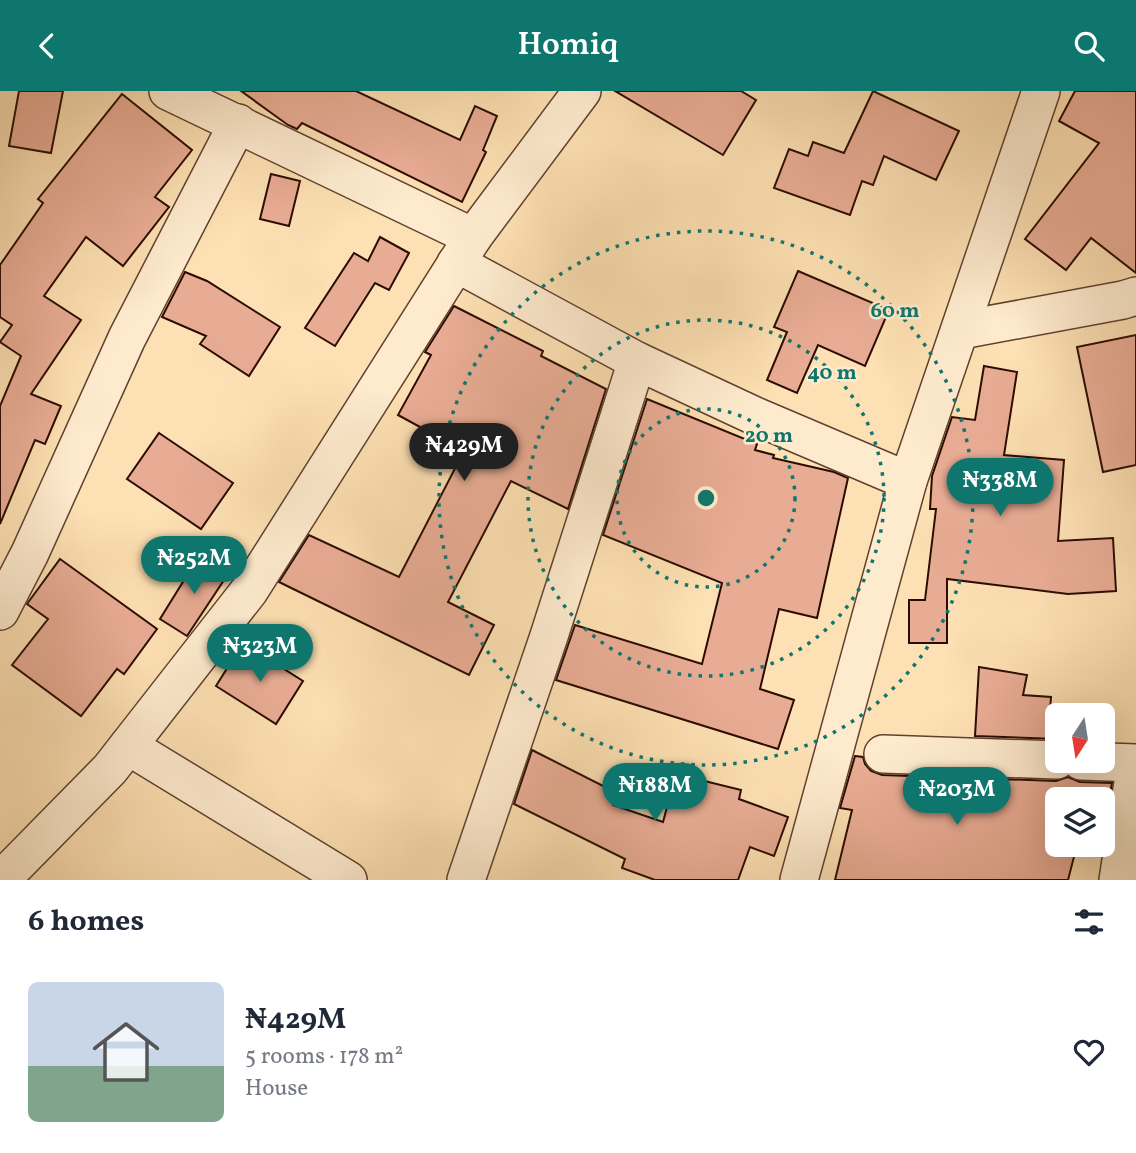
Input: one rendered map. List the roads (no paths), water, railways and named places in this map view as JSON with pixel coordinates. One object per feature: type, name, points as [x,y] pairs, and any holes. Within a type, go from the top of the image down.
[{"type":"street","points":[[168,91],[238,123],[464,250],[637,361],[755,416],[908,481]]},
{"type":"street","points":[[1,880],[110,769],[249,591],[464,250],[582,91]]},
{"type":"street","points":[[799,880],[908,481],[1041,91]]},
{"type":"street","points":[[0,611],[30,553],[127,338],[238,123]]},
{"type":"street","points":[[961,330],[1136,296]]},
{"type":"street","points":[[466,880],[549,636],[637,361]]},
{"type":"street","points":[[128,746],[348,880]]},
{"type":"street","points":[[883,754],[1045,760]]},
{"type":"street","points":[[1115,762],[1136,763],[1118,880]]}]
